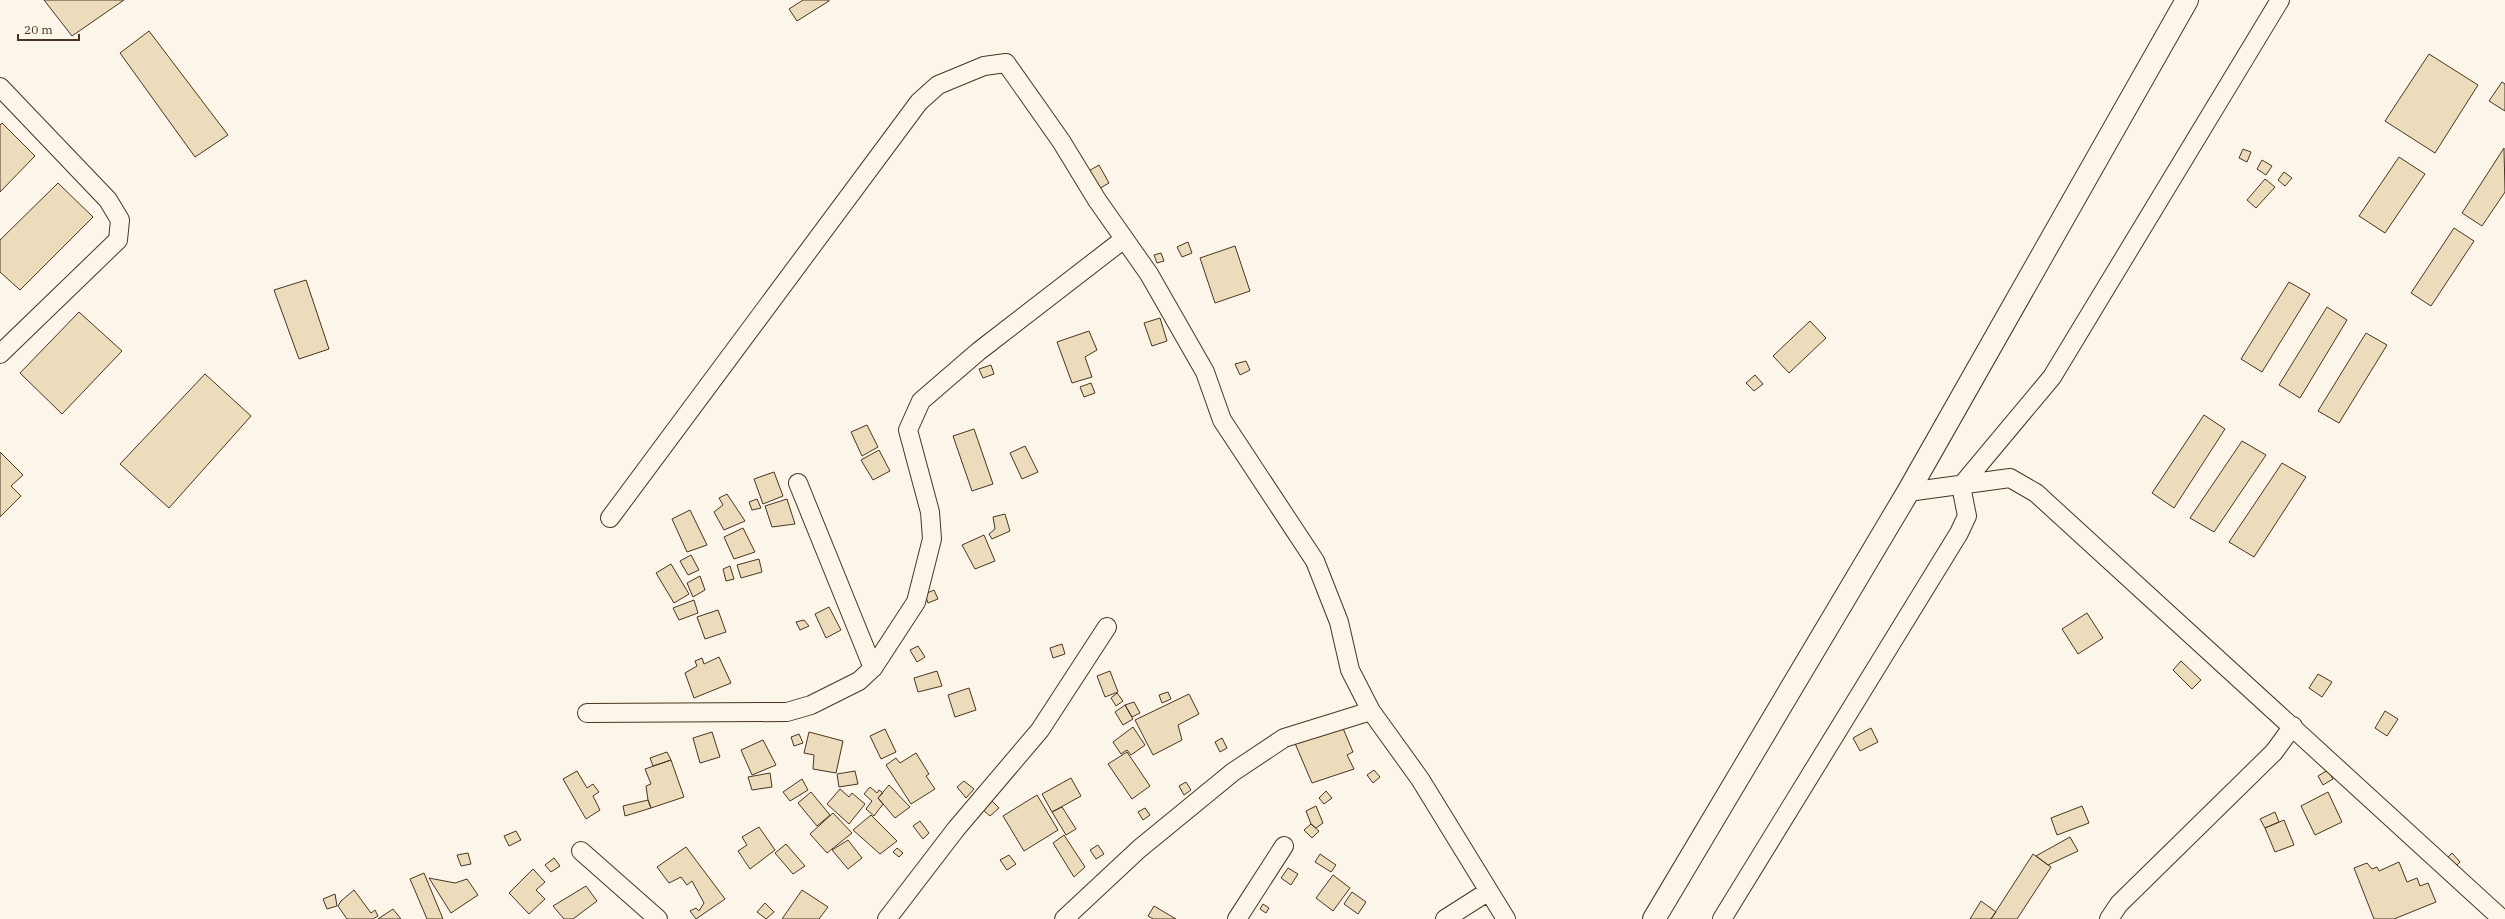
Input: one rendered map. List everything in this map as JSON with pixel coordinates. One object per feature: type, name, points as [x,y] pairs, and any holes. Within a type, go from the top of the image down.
[{"type":"highway","points":[[1654,919],[1908,492],[2187,0]]},
{"type":"street","points":[[1961,486],[2052,377],[2280,0]]},
{"type":"street","points":[[610,518],[919,102],[938,85],[984,66],[1006,63],[1061,141],[1097,200],[1149,274],[1205,372],[1222,420],[1315,561],[1339,622],[1350,670],[1372,710],[1420,779],[1506,919]]},
{"type":"street","points":[[0,87],[108,200],[120,220],[118,240],[0,354]]},
{"type":"street","points":[[587,713],[786,712],[811,705],[859,681],[873,668],[916,602],[932,539],[930,512],[908,430],[921,401],[979,351],[1124,239]]},
{"type":"street","points":[[1908,492],[1961,486],[2010,478],[2036,493],[2502,917]]},
{"type":"street","points":[[798,483],[873,668]]},
{"type":"street","points":[[1722,919],[1959,533],[1967,516],[1961,486]]},
{"type":"street","points":[[887,919],[956,829],[1040,730],[1107,628]]},
{"type":"street","points":[[1064,919],[1139,849],[1233,772],[1284,738],[1372,710]]},
{"type":"street","points":[[2109,919],[2119,904],[2274,752],[2293,726]]},
{"type":"street","points":[[1237,919],[1284,846]]},
{"type":"street","points":[[581,851],[658,919]]},
{"type":"street","points":[[1445,919],[1489,891]]},
{"type":"building","points":[[44,0],[124,0],[72,36]]},
{"type":"building","points":[[803,0],[829,1],[797,21],[789,9]]},
{"type":"building","points":[[149,31],[228,135],[195,157],[120,53]]},
{"type":"building","points":[[2429,54],[2478,85],[2435,153],[2385,121]]},
{"type":"building","points":[[2502,82],[2505,84],[2505,111],[2489,101]]},
{"type":"building","points":[[2,123],[35,156],[0,192],[0,125]]},
{"type":"building","points":[[2504,148],[2505,192],[2482,226],[2462,213]]},
{"type":"building","points":[[2243,149],[2251,152],[2247,162],[2239,158]]},
{"type":"building","points":[[2399,157],[2425,174],[2385,233],[2359,216]]},
{"type":"building","points":[[2262,160],[2272,166],[2266,175],[2257,169]]},
{"type":"building","points":[[1099,165],[1109,183],[1097,190],[1087,172]]},
{"type":"building","points":[[2284,172],[2292,178],[2285,186],[2278,180]]},
{"type":"building","points":[[2265,179],[2275,187],[2256,208],[2247,200]]},
{"type":"building","points":[[58,183],[93,217],[20,290],[0,272],[0,240]]},
{"type":"building","points":[[2454,228],[2474,241],[2431,306],[2411,293]]},
{"type":"building","points":[[1188,242],[1192,253],[1182,257],[1177,247]]},
{"type":"building","points":[[1235,246],[1250,291],[1215,303],[1200,258]]},
{"type":"building","points":[[1161,253],[1164,261],[1157,263],[1154,255]]},
{"type":"building","points":[[306,280],[329,349],[299,359],[274,290]]},
{"type":"building","points":[[2289,282],[2310,294],[2262,372],[2241,359]]},
{"type":"building","points":[[2327,307],[2347,320],[2300,398],[2279,385]]},
{"type":"building","points":[[79,312],[122,351],[62,414],[20,373]]},
{"type":"building","points":[[1160,318],[1167,341],[1152,346],[1144,323]]},
{"type":"building","points":[[1810,321],[1826,338],[1789,373],[1773,356]]},
{"type":"building","points":[[1089,331],[1097,350],[1085,357],[1092,377],[1072,383],[1057,342]]},
{"type":"building","points":[[2366,333],[2387,345],[2339,423],[2318,411]]},
{"type":"building","points":[[1246,361],[1250,370],[1240,375],[1235,364]]},
{"type":"building","points":[[991,365],[994,374],[983,378],[979,369]]},
{"type":"building","points":[[205,374],[251,416],[169,508],[120,464]]},
{"type":"building","points":[[1755,375],[1763,384],[1754,391],[1746,383]]},
{"type":"building","points":[[1091,383],[1095,393],[1084,397],[1080,387]]},
{"type":"building","points":[[2204,415],[2225,429],[2174,508],[2152,493]]},
{"type":"building","points":[[867,425],[878,447],[862,456],[851,432]]},
{"type":"building","points":[[974,429],[993,484],[972,491],[953,436]]},
{"type":"building","points":[[2242,441],[2266,455],[2214,532],[2190,518]]},
{"type":"building","points":[[1025,446],[1038,472],[1022,479],[1010,453]]},
{"type":"building","points":[[879,450],[890,471],[873,480],[861,460]]},
{"type":"building","points":[[0,452],[23,475],[11,486],[21,496],[0,517]]},
{"type":"building","points":[[2282,463],[2306,477],[2254,557],[2229,542]]},
{"type":"building","points":[[774,472],[783,496],[763,504],[754,479]]},
{"type":"building","points":[[727,494],[745,521],[724,530],[714,512],[723,505],[719,498]]},
{"type":"building","points":[[757,499],[761,508],[752,510],[749,502]]},
{"type":"building","points":[[787,499],[795,524],[772,527],[765,506]]},
{"type":"building","points":[[690,510],[707,545],[687,552],[672,519]]},
{"type":"building","points":[[1005,514],[1010,531],[992,539],[989,534],[995,529],[993,517]]},
{"type":"building","points":[[743,528],[755,552],[734,559],[724,537]]},
{"type":"building","points":[[984,535],[995,561],[975,569],[962,545]]},
{"type":"building","points":[[691,555],[699,570],[688,575],[680,561]]},
{"type":"building","points":[[759,559],[762,572],[741,578],[737,565]]},
{"type":"building","points":[[671,564],[689,594],[674,603],[656,573]]},
{"type":"building","points":[[730,566],[734,579],[726,581],[723,569]]},
{"type":"building","points":[[700,576],[705,590],[693,597],[687,583]]},
{"type":"building","points":[[934,590],[938,599],[928,603],[925,594]]},
{"type":"building","points":[[694,600],[698,613],[679,620],[673,608]]},
{"type":"building","points":[[829,607],[841,630],[826,638],[815,614]]},
{"type":"building","points":[[718,610],[726,632],[705,639],[697,617]]},
{"type":"building","points":[[2087,613],[2103,638],[2078,654],[2062,629]]},
{"type":"building","points":[[804,620],[809,626],[800,630],[796,622]]},
{"type":"building","points":[[1062,644],[1065,654],[1053,658],[1050,648]]},
{"type":"building","points":[[918,646],[925,657],[917,662],[910,650]]},
{"type":"building","points":[[719,657],[731,683],[694,698],[685,673],[697,666],[695,661],[702,658],[704,664]]},
{"type":"building","points":[[2181,661],[2201,680],[2192,689],[2173,670]]},
{"type":"building","points":[[937,671],[942,686],[918,692],[914,678]]},
{"type":"building","points":[[1110,671],[1118,692],[1105,697],[1097,676]]},
{"type":"building","points":[[2318,674],[2332,682],[2322,697],[2309,688]]},
{"type":"building","points":[[969,688],[976,710],[955,717],[948,695]]},
{"type":"building","points":[[1168,692],[1171,699],[1162,703],[1159,695]]},
{"type":"building","points":[[1117,693],[1123,701],[1116,706],[1111,698]]},
{"type":"building","points":[[1189,694],[1199,714],[1178,725],[1182,740],[1153,755],[1135,720]]},
{"type":"building","points":[[1134,702],[1140,713],[1132,717],[1125,705]]},
{"type":"building","points":[[1125,705],[1133,719],[1123,725],[1115,712]]},
{"type":"building","points":[[2385,711],[2398,719],[2387,736],[2375,728]]},
{"type":"building","points":[[1342,726],[1353,752],[1347,755],[1354,769],[1312,783],[1294,741]]},
{"type":"building","points":[[1133,727],[1145,745],[1131,755],[1127,750],[1121,754],[1113,742]]},
{"type":"building","points":[[1871,728],[1878,742],[1860,751],[1853,738]]},
{"type":"building","points":[[885,729],[896,752],[881,759],[870,736]]},
{"type":"building","points":[[712,732],[720,757],[700,763],[693,738]]},
{"type":"building","points":[[809,732],[843,741],[836,773],[813,769],[814,755],[804,753]]},
{"type":"building","points":[[799,734],[803,743],[794,746],[791,737]]},
{"type":"building","points":[[1222,738],[1227,748],[1220,752],[1215,742]]},
{"type":"building","points":[[763,740],[776,765],[752,775],[741,750]]},
{"type":"building","points":[[667,752],[671,760],[653,766],[650,758]]},
{"type":"building","points":[[1127,752],[1150,786],[1132,799],[1108,764]]},
{"type":"building","points":[[916,753],[929,774],[926,776],[935,789],[911,804],[886,765],[896,758],[900,763]]},
{"type":"building","points":[[671,760],[684,797],[651,808],[646,786],[651,784],[645,769]]},
{"type":"building","points":[[1374,770],[1380,777],[1373,783],[1367,775]]},
{"type":"building","points":[[2328,770],[2333,779],[2323,785],[2318,776]]},
{"type":"building","points":[[577,771],[587,788],[593,784],[599,792],[593,796],[600,810],[586,819],[563,779]]},
{"type":"building","points":[[855,771],[858,784],[839,787],[837,774]]},
{"type":"building","points":[[770,773],[772,787],[752,790],[748,777]]},
{"type":"building","points":[[1071,778],[1081,796],[1052,812],[1042,794]]},
{"type":"building","points":[[802,779],[808,790],[790,801],[783,792]]},
{"type":"building","points":[[964,781],[974,789],[966,798],[957,787]]},
{"type":"building","points":[[1186,782],[1191,790],[1184,795],[1179,786]]},
{"type":"building","points":[[889,785],[910,807],[895,818],[878,798]]},
{"type":"building","points":[[870,787],[877,793],[879,790],[883,793],[878,798],[883,804],[874,816],[866,809],[872,801],[864,794]]},
{"type":"building","points":[[840,789],[849,797],[852,793],[865,804],[849,824],[827,804]]},
{"type":"building","points":[[1326,791],[1332,798],[1324,804],[1319,798]]},
{"type":"building","points":[[811,792],[830,815],[817,826],[798,803]]},
{"type":"building","points":[[2328,792],[2342,822],[2315,835],[2301,806]]},
{"type":"building","points":[[1037,795],[1058,830],[1024,851],[1003,816]]},
{"type":"building","points":[[648,800],[651,808],[625,816],[623,806]]},
{"type":"building","points":[[992,801],[999,808],[990,816],[983,810]]},
{"type":"building","points":[[1316,806],[1323,823],[1316,828],[1311,824],[1306,811]]},
{"type":"building","points":[[2082,806],[2089,823],[2057,835],[2051,818]]},
{"type":"building","points":[[1062,807],[1076,829],[1066,835],[1052,812]]},
{"type":"building","points":[[1145,808],[1150,815],[1143,820],[1138,812]]},
{"type":"building","points":[[2275,812],[2279,822],[2265,828],[2260,819]]},
{"type":"building","points":[[833,813],[852,833],[827,853],[810,834]]},
{"type":"building","points":[[871,815],[897,841],[880,854],[853,830]]},
{"type":"building","points":[[2284,820],[2294,845],[2275,852],[2265,828]]},
{"type":"building","points":[[920,821],[929,833],[923,839],[913,826]]},
{"type":"building","points":[[1311,824],[1319,831],[1312,838],[1304,830]]},
{"type":"building","points":[[759,827],[775,850],[750,869],[738,851],[747,845],[742,837]]},
{"type":"building","points":[[516,831],[521,840],[509,846],[504,836]]},
{"type":"building","points":[[1064,835],[1085,867],[1074,877],[1053,843]]},
{"type":"building","points":[[2070,837],[2078,851],[2048,865],[2036,856]]},
{"type":"building","points":[[848,840],[862,858],[848,869],[832,850]]},
{"type":"building","points":[[786,844],[805,866],[793,874],[775,853]]},
{"type":"building","points":[[1098,845],[1104,854],[1096,859],[1090,850]]},
{"type":"building","points":[[686,847],[725,899],[696,919],[690,911],[696,908],[699,911],[704,903],[692,881],[687,885],[681,877],[669,883],[657,867]]},
{"type":"building","points":[[897,848],[903,853],[899,857],[893,852]]},
{"type":"building","points":[[468,853],[471,864],[461,866],[457,855]]},
{"type":"building","points":[[2452,853],[2460,862],[2453,869],[2445,860]]},
{"type":"building","points":[[1320,854],[1336,865],[1331,872],[1315,862]]},
{"type":"building","points":[[2033,854],[2051,867],[2017,919],[1991,919]]},
{"type":"building","points":[[1009,855],[1016,864],[1007,870],[1000,860]]},
{"type":"building","points":[[554,858],[560,866],[551,872],[545,865]]},
{"type":"building","points":[[2399,862],[2407,882],[2417,878],[2420,886],[2428,883],[2436,902],[2394,919],[2374,919],[2354,868],[2367,863],[2372,869],[2377,867],[2379,871]]},
{"type":"building","points":[[1288,868],[1298,874],[1291,885],[1281,878]]},
{"type":"building","points":[[533,869],[545,882],[536,890],[545,899],[529,914],[509,893]]},
{"type":"building","points":[[424,873],[443,919],[427,919],[410,879]]},
{"type":"building","points":[[1333,875],[1350,888],[1333,911],[1316,898]]},
{"type":"building","points":[[429,878],[455,883],[467,879],[478,895],[451,913]]},
{"type":"building","points":[[586,886],[597,901],[573,919],[564,919],[553,906]]},
{"type":"building","points":[[354,890],[371,913],[375,910],[378,916],[373,919],[347,919],[338,906],[341,901]]},
{"type":"building","points":[[802,890],[828,907],[819,919],[782,919]]},
{"type":"building","points":[[1352,892],[1366,902],[1358,914],[1344,904]]},
{"type":"building","points":[[335,894],[337,906],[327,909],[323,899]]},
{"type":"building","points":[[1981,901],[1996,912],[1991,919],[1970,919]]},
{"type":"building","points":[[765,903],[774,912],[766,919],[757,912]]},
{"type":"building","points":[[1263,904],[1269,908],[1266,913],[1260,909]]},
{"type":"building","points":[[1154,906],[1176,919],[1153,919],[1148,916]]},
{"type":"building","points":[[393,909],[401,919],[378,919]]}]
